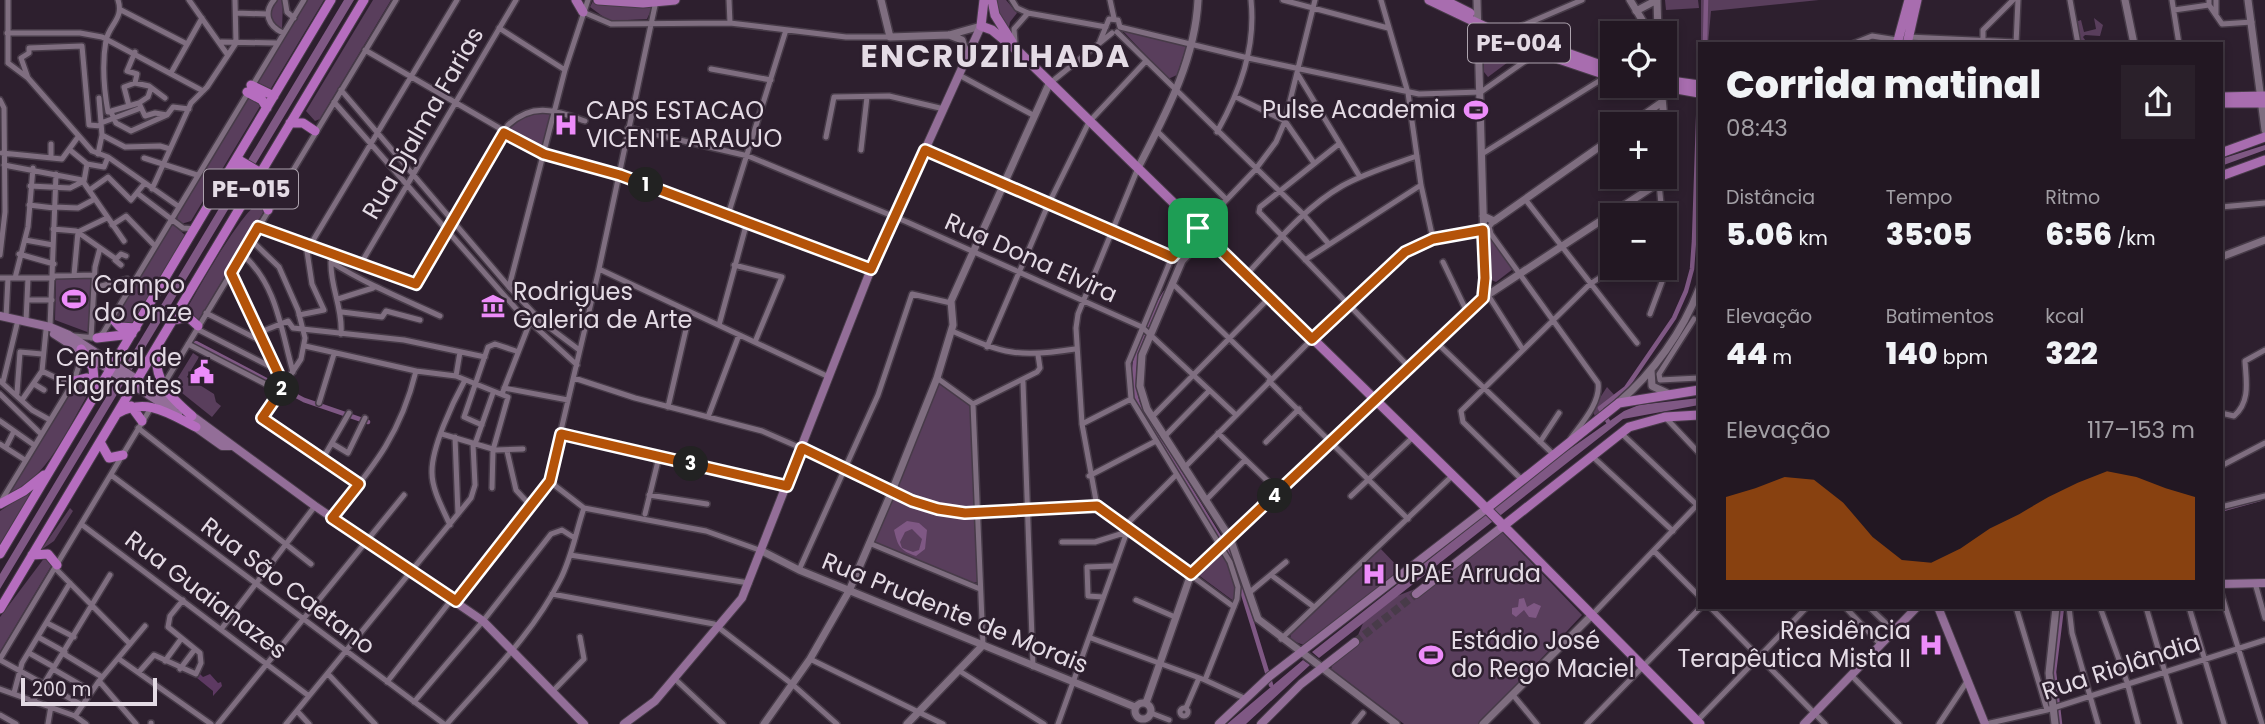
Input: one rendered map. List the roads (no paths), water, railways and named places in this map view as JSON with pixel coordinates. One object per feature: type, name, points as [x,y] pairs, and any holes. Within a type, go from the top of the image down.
[{"type":"highway","name":"PE-015","points":[[0,554],[90,403],[116,368],[134,331],[195,229],[238,164],[267,108],[331,0]]},
{"type":"highway","name":"PE-015","points":[[0,609],[117,413],[133,380],[157,347],[256,175],[364,0]]},
{"type":"highway","points":[[249,89],[274,96]]},
{"type":"highway","points":[[249,89],[267,108]]},
{"type":"highway","points":[[299,109],[317,129]]},
{"type":"highway","points":[[290,123],[303,123],[317,129]]},
{"type":"highway","points":[[238,164],[256,175]]},
{"type":"highway","points":[[244,200],[263,197],[268,210]]},
{"type":"highway","points":[[173,320],[188,317],[197,328]]},
{"type":"highway","points":[[112,318],[120,327],[134,331]]},
{"type":"highway","points":[[94,338],[134,331]]},
{"type":"highway","points":[[78,347],[93,368],[95,392],[90,403]]},
{"type":"highway","points":[[157,347],[156,373],[162,387],[192,416]]},
{"type":"highway","points":[[156,373],[170,374]]},
{"type":"highway","points":[[73,383],[86,378],[92,382],[95,392]]},
{"type":"highway","points":[[117,413],[131,406],[154,403],[196,427]]},
{"type":"highway","points":[[131,406],[140,425]]},
{"type":"highway","points":[[100,442],[109,457],[123,455]]},
{"type":"highway","points":[[0,504],[24,491],[51,469]]},
{"type":"highway","points":[[32,555],[48,554],[56,566]]},
{"type":"main road","points":[[576,0],[587,13]]},
{"type":"main road","points":[[598,0],[675,0]]},
{"type":"main road","points":[[624,724],[645,710],[675,679],[736,607],[749,583],[871,269],[981,26],[984,0]]},
{"type":"main road","points":[[992,0],[995,15],[1020,53]]},
{"type":"main road","name":"PE-004","points":[[1429,0],[1600,70]]},
{"type":"main road","name":"PE-004","points":[[1444,0],[1538,52],[1600,71]]},
{"type":"main road","points":[[1902,41],[1909,0]]},
{"type":"main road","points":[[1902,41],[1917,0]]},
{"type":"main road","points":[[981,26],[992,30],[1020,53],[1487,510],[1699,722]]},
{"type":"main road","points":[[1677,84],[1697,89]]},
{"type":"main road","points":[[1677,87],[1697,89]]},
{"type":"main road","points":[[2223,97],[2263,100]]},
{"type":"main road","points":[[2223,103],[2263,100]]},
{"type":"main road","points":[[2223,152],[2265,137]]},
{"type":"main road","points":[[2223,175],[2265,160]]},
{"type":"main road","points":[[2,318],[26,321],[69,335],[133,380],[192,416],[226,440],[231,447],[483,621],[584,724]]},
{"type":"main road","points":[[2,318],[17,324],[48,329],[116,368]]},
{"type":"main road","points":[[133,380],[154,403]]},
{"type":"main road","points":[[1219,724],[1268,678],[1487,510],[1595,417],[1615,405],[1698,390]]},
{"type":"main road","points":[[1416,594],[1500,524],[1621,433],[1639,423],[1665,417],[1698,415]]},
{"type":"main road","points":[[196,427],[222,446],[231,447]]},
{"type":"main road","points":[[2223,584],[2265,583]]},
{"type":"main road","points":[[1804,724],[1881,645],[1891,628],[1916,609]]},
{"type":"main road","points":[[1939,609],[1985,724]]},
{"type":"main road","points":[[1261,724],[1319,666],[1355,642]]},
{"type":"street","points":[[8,0],[9,63]]},
{"type":"street","points":[[118,0],[121,10],[107,38],[108,112],[111,112],[114,120],[131,131],[165,118],[173,107],[190,107]]},
{"type":"street","points":[[190,0],[227,54]]},
{"type":"street","points":[[152,190],[190,107],[236,43],[235,0]]},
{"type":"street","points":[[274,0],[267,14],[272,26],[283,33]]},
{"type":"street","points":[[285,0],[287,12],[294,18]]},
{"type":"street","points":[[94,338],[112,318],[304,0]]},
{"type":"street","points":[[162,387],[397,0]]},
{"type":"street","points":[[299,315],[324,310],[312,284],[307,246],[457,0]]},
{"type":"street","name":"Rua Djalma Farias","points":[[360,265],[516,0]]},
{"type":"street","points":[[509,288],[578,23],[587,13],[589,0]]},
{"type":"street","points":[[729,0],[730,23]]},
{"type":"street","points":[[881,0],[890,37]]},
{"type":"street","points":[[1012,0],[1017,8],[1028,13],[1192,43],[1298,70],[1408,93],[1481,92],[1538,52]]},
{"type":"street","points":[[764,724],[810,659],[849,590],[937,378],[952,331],[951,303],[1032,115],[1049,84],[1117,30],[1120,22],[1114,18],[1110,0]]},
{"type":"street","points":[[1198,0],[1192,43],[1180,79],[1138,168],[1083,301],[1076,322],[1075,349],[1089,476],[1097,506],[1234,607]]},
{"type":"street","points":[[1217,132],[1236,97],[1248,58],[1251,0]]},
{"type":"street","points":[[1283,0],[1388,28]]},
{"type":"street","points":[[1315,0],[1284,121],[1276,142],[1255,170],[1198,228],[1177,259],[1146,330],[1139,371],[1142,398],[1206,500],[1250,592],[1260,622],[1396,724]]},
{"type":"street","points":[[1381,0],[1408,93],[1421,185],[1433,239]]},
{"type":"street","points":[[1477,0],[1485,296],[1522,350]]},
{"type":"street","points":[[1508,32],[1582,0]]},
{"type":"street","points":[[1630,0],[1642,21]]},
{"type":"street","points":[[1636,11],[1657,0],[1658,21]]},
{"type":"street","points":[[2002,0],[2007,7]]},
{"type":"street","points":[[1983,38],[1983,30],[2013,0]]},
{"type":"street","points":[[2016,42],[2018,0]]},
{"type":"street","points":[[2070,0],[2078,42]]},
{"type":"street","points":[[2124,0],[2134,42]]},
{"type":"street","points":[[2172,0],[2179,42]]},
{"type":"street","points":[[2216,0],[2216,15]]},
{"type":"street","points":[[2248,0],[2265,130]]},
{"type":"street","points":[[387,682],[550,481],[654,22],[656,1]]},
{"type":"street","points":[[2174,10],[2209,3],[2222,24],[2252,22]]},
{"type":"street","points":[[121,10],[187,44]]},
{"type":"street","points":[[236,13],[267,14]]},
{"type":"street","points":[[587,13],[611,24],[730,23],[846,37],[948,35],[981,26]]},
{"type":"street","points":[[1020,53],[1014,29],[1028,13]]},
{"type":"street","points":[[171,73],[202,18]]},
{"type":"street","points":[[1098,43],[1107,20],[1114,18]]},
{"type":"street","points":[[1522,37],[1523,25]]},
{"type":"street","points":[[499,28],[565,70]]},
{"type":"street","points":[[728,215],[786,30]]},
{"type":"street","points":[[1117,30],[1255,170],[1303,214],[1328,243]]},
{"type":"street","points":[[7,33],[71,33],[107,38],[203,91]]},
{"type":"street","points":[[71,33],[71,46]]},
{"type":"street","points":[[948,35],[962,40],[967,59]]},
{"type":"street","points":[[1858,42],[1872,36],[1902,41],[1983,38],[1993,42]]},
{"type":"street","points":[[221,42],[276,43]]},
{"type":"street","points":[[28,78],[21,58],[29,52],[29,48],[82,46],[90,125],[114,120],[140,105],[149,96],[151,88]]},
{"type":"street","points":[[365,50],[544,154],[620,175],[871,269]]},
{"type":"street","points":[[129,106],[125,87],[127,71],[135,52]]},
{"type":"street","points":[[987,347],[1048,205],[1088,122],[1146,61]]},
{"type":"street","points":[[0,64],[9,63],[28,78],[78,137],[98,154],[178,206]]},
{"type":"street","points":[[710,69],[771,80]]},
{"type":"street","points":[[1298,70],[1360,177]]},
{"type":"street","points":[[127,71],[137,75],[135,83]]},
{"type":"street","points":[[959,75],[1032,115]]},
{"type":"street","points":[[1169,82],[1180,79]]},
{"type":"street","points":[[1482,154],[1600,80]]},
{"type":"street","points":[[125,87],[135,83],[151,88],[166,98]]},
{"type":"street","points":[[190,84],[190,107]]},
{"type":"street","points":[[341,90],[509,288],[542,322],[578,349]]},
{"type":"street","points":[[825,137],[834,97],[905,98],[944,109]]},
{"type":"street","points":[[861,150],[867,97]]},
{"type":"street","points":[[1236,97],[1284,121],[1314,163]]},
{"type":"street","points":[[87,99],[106,98]]},
{"type":"street","points":[[1662,98],[1663,112]]},
{"type":"street","points":[[98,154],[102,135],[99,99]]},
{"type":"street","points":[[0,100],[4,108],[0,255]]},
{"type":"street","points":[[334,102],[530,322],[577,365]]},
{"type":"street","points":[[1648,112],[1662,102]]},
{"type":"street","points":[[111,112],[140,105]]},
{"type":"street","points":[[140,105],[145,116],[155,113],[167,115]]},
{"type":"street","points":[[332,259],[360,265],[415,285],[445,229],[504,133],[523,113],[540,108],[585,121]]},
{"type":"street","name":"Rua Dona Elvira","points":[[628,128],[748,156],[974,252],[1146,330]]},
{"type":"street","points":[[1157,131],[1226,199]]},
{"type":"street","points":[[102,135],[126,147],[160,146],[170,149]]},
{"type":"street","points":[[1,155],[63,159],[78,137]]},
{"type":"street","points":[[51,144],[51,158]]},
{"type":"street","points":[[1339,144],[1259,208],[1261,214],[1409,367]]},
{"type":"street","points":[[1595,417],[1598,383],[1551,321],[1491,234],[1489,227],[1600,146]]},
{"type":"street","points":[[70,150],[87,164],[104,167],[108,158]]},
{"type":"street","points":[[925,150],[1110,233],[1177,259]]},
{"type":"street","points":[[1247,274],[1303,214],[1327,195],[1360,177],[1417,156]]},
{"type":"street","points":[[2,318],[25,240],[32,158]]},
{"type":"street","points":[[144,158],[197,175]]},
{"type":"street","points":[[30,186],[72,188],[84,181],[87,164]]},
{"type":"street","points":[[4,165],[32,168],[84,181],[124,241]]},
{"type":"street","points":[[23,400],[42,371],[42,354],[52,300],[56,174]]},
{"type":"street","points":[[91,189],[107,177],[131,200],[144,184]]},
{"type":"street","points":[[1305,260],[1421,185]]},
{"type":"street","points":[[1169,720],[1151,713],[1146,703],[1191,574],[1485,296],[1650,189]]},
{"type":"street","points":[[137,193],[183,228],[195,229]]},
{"type":"street","points":[[152,204],[159,193]]},
{"type":"street","points":[[29,205],[78,208],[94,199]]},
{"type":"street","points":[[1525,199],[1637,343]]},
{"type":"street","points":[[2223,207],[2265,203]]},
{"type":"street","points":[[112,225],[126,216],[155,246]]},
{"type":"street","points":[[1483,216],[1494,221]]},
{"type":"street","points":[[78,232],[107,218]]},
{"type":"street","points":[[719,325],[747,222]]},
{"type":"street","points":[[258,227],[307,246],[332,259],[373,288],[440,316]]},
{"type":"street","points":[[53,229],[78,232],[121,265]]},
{"type":"street","points":[[74,275],[78,232]]},
{"type":"street","points":[[1184,468],[1270,380],[1405,252],[1433,239],[1491,234]]},
{"type":"street","points":[[1186,708],[1234,607],[1238,587],[1225,542],[1176,475],[1131,399],[1127,385],[1128,363],[1172,283],[1177,259],[1206,235]]},
{"type":"street","points":[[25,240],[53,245]]},
{"type":"street","points":[[251,240],[279,267],[299,315],[305,346],[293,372],[262,418],[359,484]]},
{"type":"street","points":[[2223,256],[2265,240]]},
{"type":"street","points":[[94,338],[94,288],[100,248]]},
{"type":"street","points":[[19,254],[54,264]]},
{"type":"street","points":[[116,259],[121,254],[126,257]]},
{"type":"street","points":[[242,254],[265,281],[293,372]]},
{"type":"street","points":[[332,259],[342,312],[341,334]]},
{"type":"street","points":[[1443,262],[1467,312]]},
{"type":"street","points":[[734,265],[779,274],[782,279],[755,342]]},
{"type":"street","points":[[599,269],[829,377]]},
{"type":"street","points":[[0,278],[53,277],[96,271]]},
{"type":"street","points":[[231,273],[282,389]]},
{"type":"street","points":[[26,321],[28,278]]},
{"type":"street","points":[[1485,278],[1493,286],[1502,286]]},
{"type":"street","points":[[1522,481],[1463,422],[1461,411],[1551,321],[1600,278]]},
{"type":"street","points":[[94,288],[127,279],[132,285]]},
{"type":"street","points":[[1650,314],[1663,280]]},
{"type":"street","points":[[1172,283],[1408,519]]},
{"type":"street","points":[[338,299],[373,288]]},
{"type":"street","points":[[799,570],[878,395],[912,294],[951,303]]},
{"type":"street","points":[[1698,295],[1694,319],[1659,374],[1660,380],[1666,382],[1698,378]]},
{"type":"street","points":[[1152,417],[1270,297]]},
{"type":"street","points":[[27,300],[52,300]]},
{"type":"street","points":[[342,312],[385,315],[386,311],[390,311],[420,320]]},
{"type":"street","points":[[668,407],[690,312]]},
{"type":"street","points":[[206,313],[261,341]]},
{"type":"street","points":[[1615,405],[1651,369],[1694,319]]},
{"type":"street","points":[[258,333],[288,321],[292,328],[404,340],[485,357]]},
{"type":"street","points":[[503,391],[516,351],[530,322]]},
{"type":"street","points":[[17,324],[1,381],[50,420]]},
{"type":"street","points":[[197,328],[275,369]]},
{"type":"street","points":[[1146,330],[1236,415]]},
{"type":"street","points":[[952,331],[987,347],[1027,356],[1075,349]]},
{"type":"street","points":[[69,335],[94,338]]},
{"type":"street","points":[[708,417],[739,335]]},
{"type":"street","points":[[1435,341],[1554,455]]},
{"type":"street","points":[[188,344],[282,389]]},
{"type":"street","points":[[566,355],[572,351],[570,344]]},
{"type":"street","points":[[482,425],[465,418],[485,357],[491,345],[516,351]]},
{"type":"street","points":[[305,346],[416,371],[456,376],[494,393],[503,391],[568,400]]},
{"type":"street","points":[[0,504],[73,383],[79,365],[78,347]]},
{"type":"street","points":[[2223,413],[2234,416],[2240,411],[2247,386],[2245,361],[2265,350]]},
{"type":"street","points":[[10,351],[42,354]]},
{"type":"street","points":[[17,393],[20,352]]},
{"type":"street","points":[[456,376],[460,352]]},
{"type":"street","points":[[319,403],[334,354]]},
{"type":"street","points":[[973,404],[1023,382],[1040,370],[1038,355]]},
{"type":"street","points":[[1651,369],[1653,386],[1669,394]]},
{"type":"street","points":[[42,371],[73,383]]},
{"type":"street","points":[[332,518],[388,446],[405,410],[416,371]]},
{"type":"street","points":[[574,378],[668,407],[754,428],[938,509],[978,513],[1097,506]]},
{"type":"street","points":[[937,378],[973,404]]},
{"type":"street","points":[[450,525],[432,474],[449,409],[465,380]]},
{"type":"street","points":[[1023,382],[1033,667]]},
{"type":"street","points":[[34,384],[44,390]]},
{"type":"street","points":[[492,488],[493,450],[509,400],[503,391]]},
{"type":"street","points":[[1164,437],[1209,391]]},
{"type":"street","points":[[286,724],[412,573],[474,493],[474,444],[494,393]]},
{"type":"street","points":[[0,394],[41,434]]},
{"type":"street","points":[[1082,424],[1131,399]]},
{"type":"street","points":[[82,705],[0,659],[154,403]]},
{"type":"street","points":[[907,724],[984,645],[973,404]]},
{"type":"street","points":[[1266,442],[1299,409]]},
{"type":"street","points":[[322,460],[349,413]]},
{"type":"street","points":[[1540,442],[1559,413]]},
{"type":"street","points":[[1665,417],[1698,452]]},
{"type":"street","points":[[333,444],[348,453],[365,418]]},
{"type":"street","points":[[0,421],[34,445]]},
{"type":"street","points":[[140,425],[285,546],[311,564]]},
{"type":"street","points":[[14,431],[3,446],[25,460]]},
{"type":"street","points":[[1218,433],[1279,492]]},
{"type":"street","points":[[1483,724],[1698,504],[1621,433]]},
{"type":"street","points":[[442,434],[493,450],[523,449]]},
{"type":"street","points":[[561,434],[787,486]]},
{"type":"street","points":[[454,437],[458,514]]},
{"type":"street","points":[[1351,496],[1412,438]]},
{"type":"street","points":[[231,447],[237,440]]},
{"type":"street","points":[[1089,476],[1156,441]]},
{"type":"street","points":[[2223,465],[2265,443]]},
{"type":"street","points":[[507,451],[516,490],[530,505]]},
{"type":"street","points":[[1592,456],[1673,531]]},
{"type":"street","points":[[645,514],[659,457]]},
{"type":"street","points":[[1206,500],[1245,460]]},
{"type":"street","name":"Rua São Caetano","points":[[111,475],[445,724]]},
{"type":"street","points":[[1058,724],[1091,638],[1127,529],[1176,475]]},
{"type":"street","points":[[1281,639],[1452,476]]},
{"type":"street","points":[[550,481],[584,508],[706,531],[762,551]]},
{"type":"street","points":[[218,724],[404,495]]},
{"type":"street","points":[[649,495],[708,504]]},
{"type":"street","points":[[2223,506],[2265,496]]},
{"type":"street","points":[[222,628],[315,506]]},
{"type":"street","points":[[445,724],[513,650],[552,594],[570,555],[573,537],[584,508]]},
{"type":"street","name":"Rua Guaianazes","points":[[81,524],[309,696]]},
{"type":"street","points":[[1062,542],[1095,542],[1127,529]]},
{"type":"street","points":[[414,702],[483,621],[551,534],[562,530],[573,537]]},
{"type":"street","points":[[869,543],[980,589]]},
{"type":"street","name":"Rua Prudente de Morais","points":[[762,551],[799,570],[1135,707]]},
{"type":"street","points":[[1654,551],[1698,595]]},
{"type":"street","points":[[570,555],[749,583]]},
{"type":"street","points":[[1250,592],[1286,562]]},
{"type":"street","points":[[56,566],[90,607],[130,644]]},
{"type":"street","points":[[1103,597],[1088,596],[1087,567],[1113,566]]},
{"type":"street","points":[[34,700],[110,575]]},
{"type":"street","points":[[1271,575],[1314,607]]},
{"type":"street","points":[[14,693],[20,668],[70,583]]},
{"type":"street","points":[[2255,583],[2265,618]]},
{"type":"street","points":[[552,594],[700,620],[719,628],[792,684],[837,724]]},
{"type":"street","points":[[139,673],[152,656],[196,674],[201,665],[197,651],[167,626],[183,600]]},
{"type":"street","points":[[1136,600],[1175,617]]},
{"type":"street","points":[[2223,600],[2262,724]]},
{"type":"street","points":[[1587,724],[1699,609]]},
{"type":"street","points":[[1712,609],[1825,724]]},
{"type":"street","points":[[1699,722],[1805,609]]},
{"type":"street","points":[[1847,609],[1881,645]]},
{"type":"street","points":[[1872,609],[1891,628]]},
{"type":"street","points":[[2018,609],[2055,707]]},
{"type":"street","points":[[2055,724],[2049,673],[2056,609]]},
{"type":"street","points":[[2069,609],[2072,633],[2092,694],[2098,724]]},
{"type":"street","points":[[2101,609],[2127,682],[2138,724]]},
{"type":"street","points":[[2147,609],[2179,724]]},
{"type":"street","points":[[2190,609],[2224,724]]},
{"type":"street","points":[[47,623],[74,638]]},
{"type":"street","points":[[75,716],[100,679],[145,626]]},
{"type":"street","points":[[38,637],[100,679],[136,724]]},
{"type":"street","points":[[552,691],[584,659],[580,637]]},
{"type":"street","points":[[1091,638],[1202,679],[1244,698]]},
{"type":"street","points":[[165,661],[181,639]]},
{"type":"street","name":"Rua Riolândia","points":[[1985,724],[2055,707],[2265,640]]},
{"type":"street","points":[[180,669],[197,651]]},
{"type":"street","points":[[29,653],[91,691]]},
{"type":"street","points":[[119,659],[211,724]]},
{"type":"street","points":[[810,659],[943,724]]},
{"type":"street","points":[[958,670],[1044,724]]},
{"type":"street","points":[[328,674],[375,724]]},
{"type":"street","points":[[1851,674],[1899,724]]},
{"type":"street","points":[[675,679],[723,724]]},
{"type":"street","points":[[1939,724],[1968,680]]},
{"type":"street","points":[[0,689],[51,706],[86,724]]},
{"type":"street","points":[[1513,695],[1537,724]]},
{"type":"street","points":[[1146,703],[1141,702],[1135,707],[1138,721],[1146,719],[1151,713]]},
{"type":"street","points":[[48,724],[51,706]]},
{"type":"street","points":[[297,711],[309,724]]},
{"type":"street","points":[[1354,724],[1363,713]]},
{"type":"street","points":[[0,715],[16,724]]},
{"type":"waterway","points":[[1705,42],[1706,0]]},
{"type":"waterway","points":[[1610,425],[1600,408],[1626,388],[1674,318],[1686,291],[1692,269],[1694,241],[1698,122]]},
{"type":"waterway","points":[[1165,293],[1150,319],[1135,361],[1138,404],[1232,558],[1271,685]]},
{"type":"waterway","points":[[196,343],[304,400],[368,422]]},
{"type":"waterway","points":[[2223,510],[2261,500]]},
{"type":"waterway","points":[[2060,724],[2054,672],[2062,609]]},
{"type":"tunnel","points":[[1355,642],[1416,594]]},
{"type":"place","name":"Pulse Academia","points":[[1476,110]]},
{"type":"place","name":"CAPS ESTACAO VICENTE ARAUJO","points":[[566,125]]},
{"type":"place","name":"Campo do Onze","points":[[74,299]]},
{"type":"place","name":"Rodrigues Galeria de Arte","points":[[493,306]]},
{"type":"place","name":"Central de Flagrantes","points":[[202,372]]},
{"type":"place","name":"UPAE Arruda","points":[[1374,574]]},
{"type":"place","name":"Residência Terapêutica Mista II","points":[[1931,645]]},
{"type":"place","name":"Estádio José do Rego Maciel","points":[[1431,655]]},
{"type":"district","name":"ENCRUZILHADA","points":[[996,56]]}]
